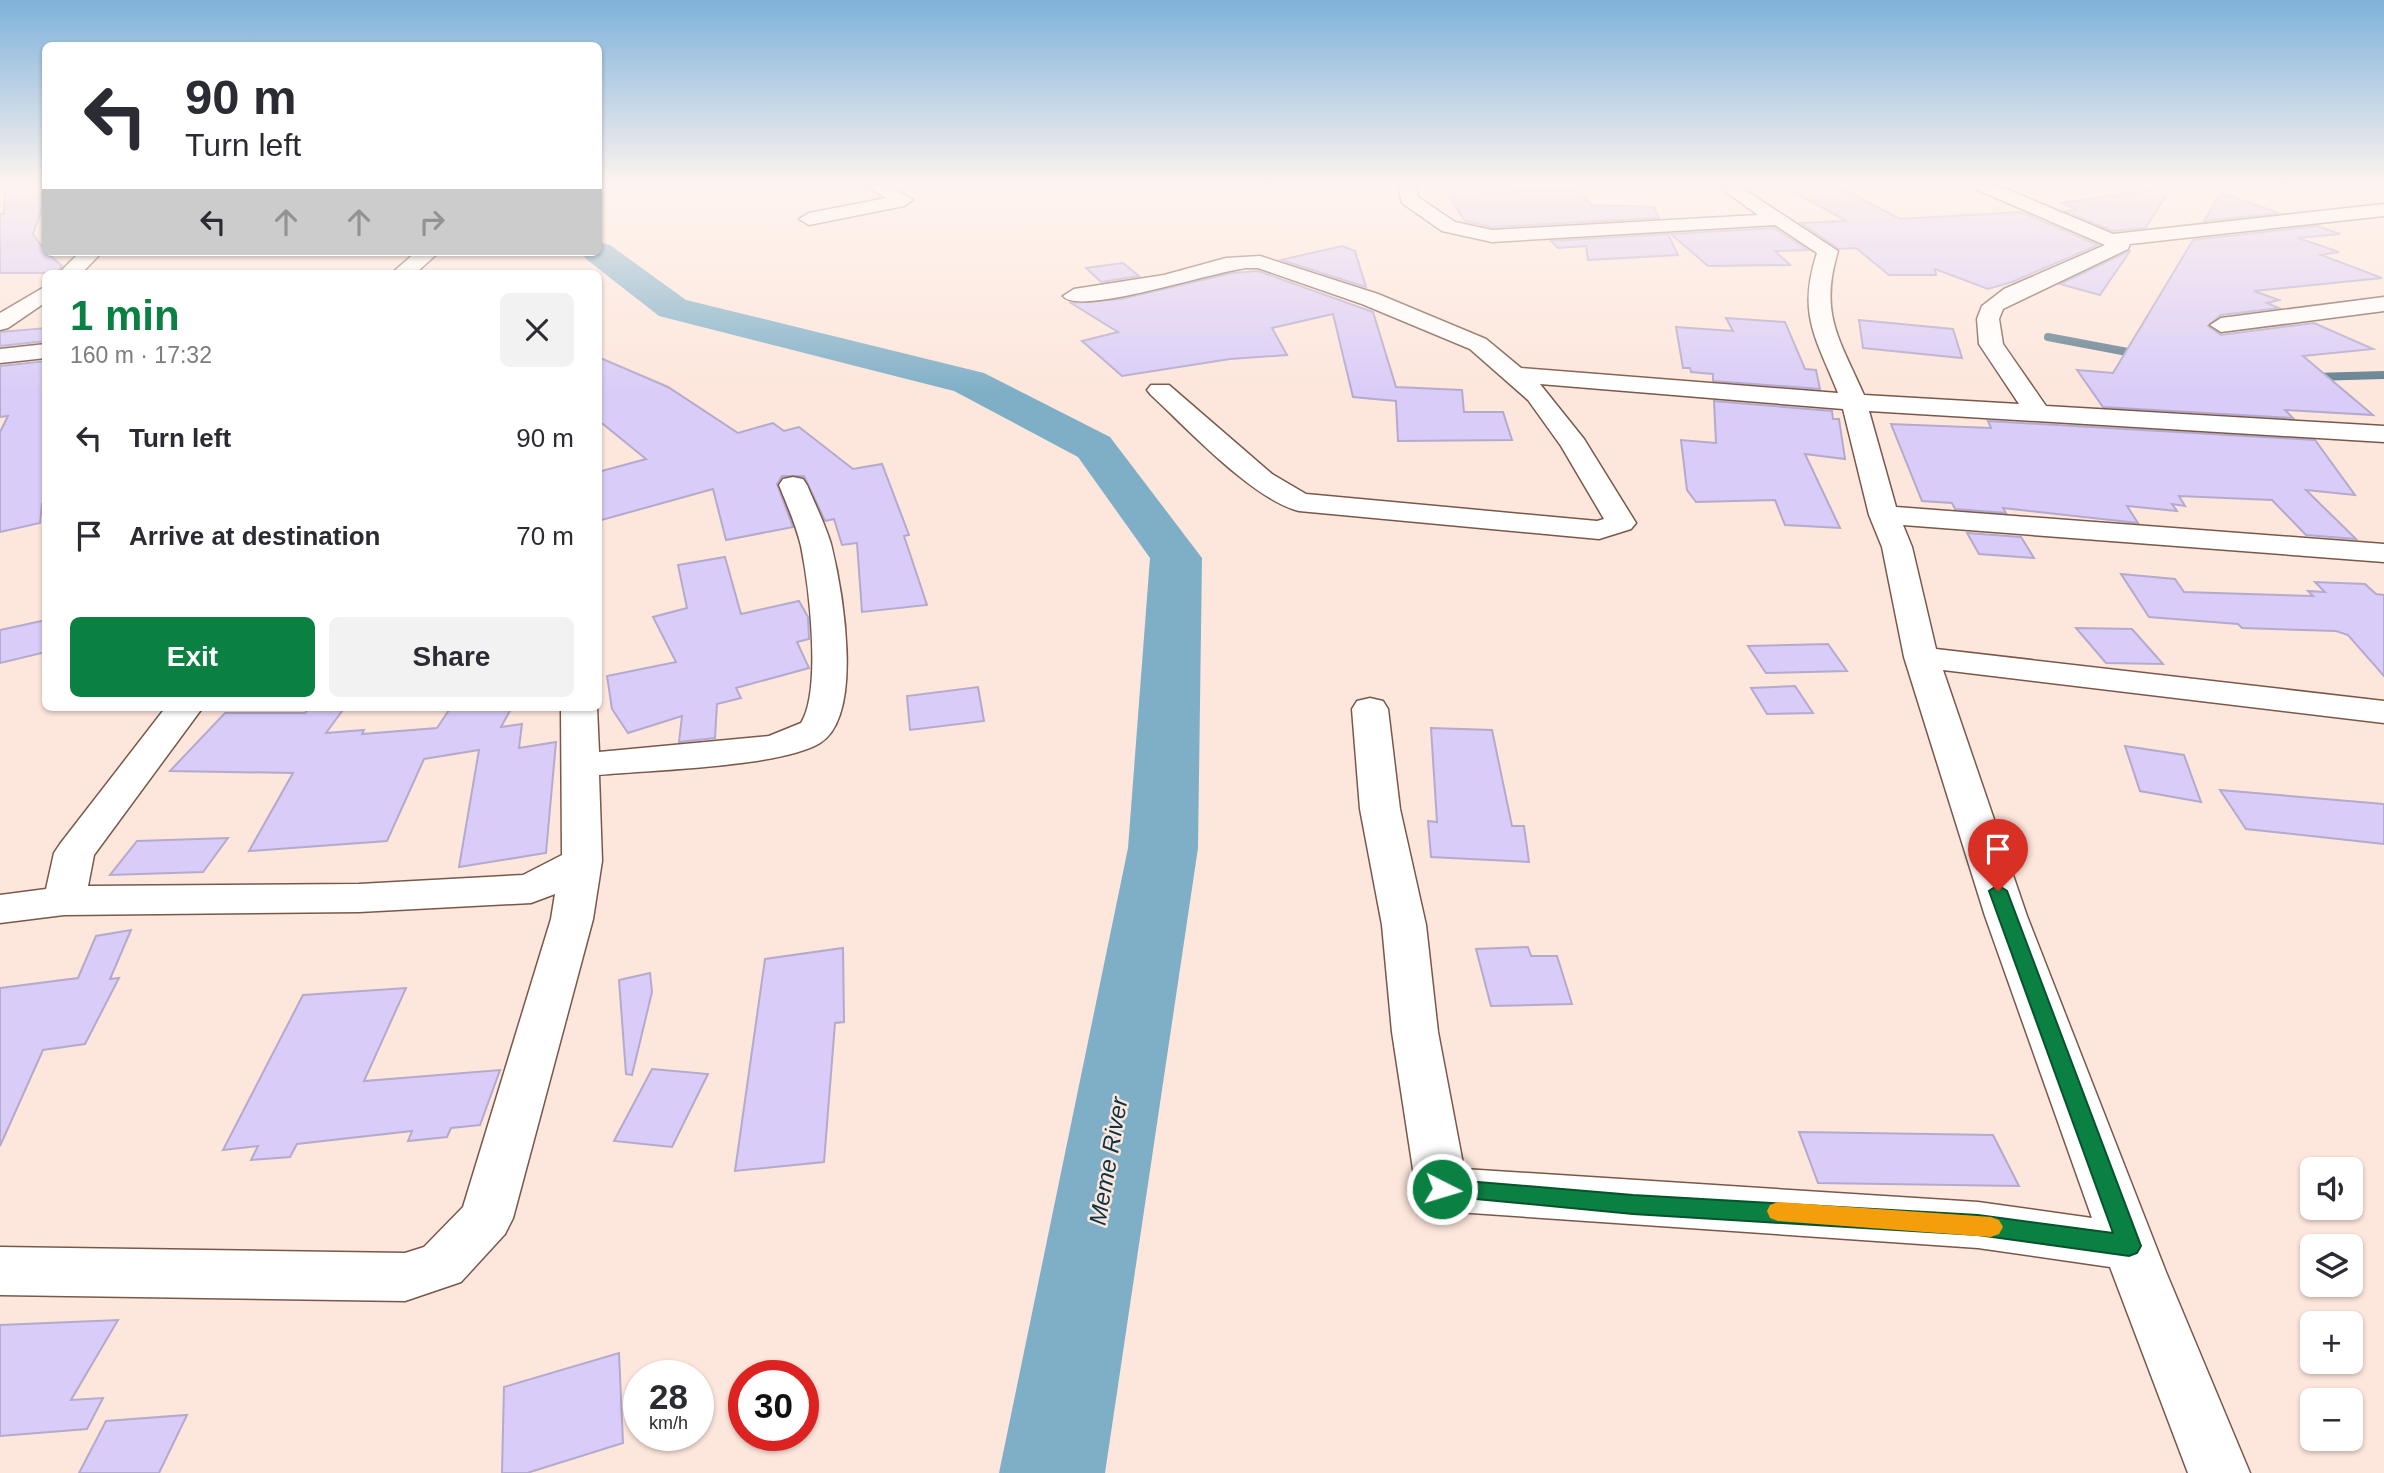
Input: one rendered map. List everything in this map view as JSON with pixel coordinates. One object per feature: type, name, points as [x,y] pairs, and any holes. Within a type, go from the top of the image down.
[{"type":"street","points":[[1827,255],[1821,273],[1818,315],[1854,402],[1884,516],[1897,547],[1921,657],[2006,916],[2129,1246],[2219,1473]]},
{"type":"street","points":[[2039,415],[1991,344],[1988,319],[1993,306],[2012,294],[2099,255]]},
{"type":"street","points":[[73,270],[88,256]]},
{"type":"street","points":[[407,270],[424,256]]},
{"type":"street","points":[[1074,296],[1178,279],[1231,261],[1261,262],[1370,299],[1478,344],[1537,395],[1567,435],[1621,523],[1599,530],[1299,502],[1262,480],[1160,390]]},
{"type":"street","points":[[0,323],[42,295]]},
{"type":"street","points":[[2221,326],[2384,304]]},
{"type":"street","points":[[0,356],[42,351]]},
{"type":"street","points":[[1514,376],[2039,415],[2384,434]]},
{"type":"street","points":[[581,765],[769,747],[792,742],[816,729],[827,698],[828,610],[815,543],[793,485]]},
{"type":"street","points":[[1884,516],[2384,553]]},
{"type":"street","points":[[1921,657],[2059,676],[2384,712]]},
{"type":"street","points":[[1370,709],[1380,809],[1404,925],[1415,1032],[1442,1189],[1633,1204],[1978,1225],[2129,1246]]},
{"type":"street","points":[[64,901],[74,853],[182,711]]},
{"type":"street","points":[[0,1271],[405,1277],[442,1265],[486,1218],[572,919],[582,861],[579,711]]},
{"type":"street","points":[[0,909],[64,901],[359,898],[531,888],[582,861]]},
{"type":"street","points":[[531,888],[572,919]]},
{"type":"building","points":[[0,255],[51,256],[62,266],[59,270],[42,270],[42,273],[0,273]]},
{"type":"building","points":[[1304,255],[1356,255],[1366,287],[1281,260]]},
{"type":"building","points":[[1587,255],[1678,255],[1588,260]]},
{"type":"building","points":[[1695,255],[1779,255],[1790,265],[1708,266]]},
{"type":"building","points":[[1864,255],[2075,255],[2012,282],[1988,289],[1935,269],[1936,275],[1889,275]]},
{"type":"building","points":[[2121,255],[2127,255],[2100,295],[2060,284]]},
{"type":"building","points":[[2184,255],[2323,255],[2382,278],[2254,291],[2279,300],[2267,303],[2279,308],[2221,315],[2208,326],[2221,335],[2314,323],[2373,349],[2303,356],[2373,415],[2285,410],[2293,418],[2103,407],[2077,370],[2113,373]]},
{"type":"building","points":[[1123,263],[1139,276],[1101,282],[1086,268]]},
{"type":"building","points":[[1258,271],[1373,312],[1396,387],[1462,390],[1464,412],[1503,412],[1512,440],[1398,441],[1396,401],[1353,397],[1333,314],[1272,328],[1287,355],[1230,359],[1122,376],[1082,341],[1118,332],[1071,303],[1121,299],[1232,273]]},
{"type":"building","points":[[1726,318],[1785,322],[1805,369],[1816,370],[1820,389],[1713,381],[1713,374],[1691,372],[1690,368],[1683,368],[1676,327],[1733,331]]},
{"type":"building","points":[[1859,320],[1953,329],[1962,358],[1863,348]]},
{"type":"building","points":[[42,328],[42,341],[0,346],[0,332]]},
{"type":"building","points":[[602,359],[668,387],[738,433],[773,423],[784,431],[799,427],[853,469],[882,464],[909,535],[904,536],[927,605],[862,612],[857,543],[842,545],[834,519],[825,521],[804,476],[782,476],[777,484],[793,527],[726,540],[713,489],[602,520],[602,471],[646,459],[602,423]]},
{"type":"building","points":[[42,361],[40,523],[0,532],[0,432],[8,416],[0,417],[0,366]]},
{"type":"building","points":[[1714,401],[1832,411],[1833,419],[1839,419],[1845,459],[1805,454],[1840,528],[1785,525],[1775,500],[1696,502],[1687,490],[1681,440],[1716,443]]},
{"type":"building","points":[[1988,421],[2315,440],[2355,495],[2306,490],[2356,539],[2306,535],[2272,500],[2179,496],[2185,506],[2172,504],[2177,511],[2127,506],[2138,523],[2003,508],[2006,513],[1955,509],[1952,503],[1922,501],[1891,424],[1991,428]]},
{"type":"building","points":[[1967,533],[2021,537],[2034,558],[1979,554]]},
{"type":"building","points":[[725,557],[741,614],[799,601],[808,617],[809,639],[797,642],[809,668],[736,688],[741,698],[717,704],[715,738],[679,742],[682,716],[628,733],[612,709],[607,676],[676,662],[653,617],[687,608],[678,565]]},
{"type":"building","points":[[2121,574],[2175,579],[2184,592],[2313,596],[2308,591],[2325,592],[2315,582],[2365,584],[2376,594],[2384,595],[2384,676],[2348,635],[2336,631],[2242,628],[2238,624],[2149,617]]},
{"type":"building","points":[[42,621],[42,653],[0,663],[0,630]]},
{"type":"building","points":[[2076,628],[2132,629],[2163,664],[2106,663]]},
{"type":"building","points":[[1828,644],[1847,671],[1766,673],[1748,646]]},
{"type":"building","points":[[1795,686],[1813,713],[1767,714],[1751,688]]},
{"type":"building","points":[[978,687],[984,721],[910,730],[907,696]]},
{"type":"building","points":[[342,711],[326,733],[364,730],[362,734],[437,728],[448,711],[510,711],[501,727],[522,724],[519,748],[556,742],[546,853],[459,867],[479,750],[424,759],[387,841],[249,851],[293,773],[170,771],[225,713]]},
{"type":"building","points":[[1431,728],[1492,730],[1512,826],[1524,826],[1529,862],[1431,857],[1428,821],[1437,822]]},
{"type":"building","points":[[2125,746],[2184,755],[2201,802],[2140,791]]},
{"type":"building","points":[[2220,790],[2384,804],[2384,844],[2246,829]]},
{"type":"building","points":[[228,838],[203,872],[110,875],[137,841]]},
{"type":"building","points":[[131,930],[110,979],[119,978],[85,1044],[43,1050],[0,1146],[0,988],[78,978],[96,936]]},
{"type":"building","points":[[1528,947],[1531,956],[1557,956],[1572,1004],[1491,1006],[1476,949]]},
{"type":"building","points":[[843,948],[844,1022],[835,1023],[824,1162],[735,1171],[765,959]]},
{"type":"building","points":[[650,973],[652,992],[632,1075],[626,1074],[619,980]]},
{"type":"building","points":[[406,988],[364,1081],[500,1070],[480,1125],[451,1128],[447,1137],[408,1141],[412,1131],[297,1144],[290,1157],[251,1160],[258,1146],[223,1150],[303,995]]},
{"type":"building","points":[[652,1069],[708,1074],[672,1147],[614,1141]]},
{"type":"building","points":[[1799,1132],[1993,1135],[2019,1186],[1818,1183]]},
{"type":"building","points":[[118,1320],[71,1400],[103,1398],[87,1429],[0,1436],[0,1325]]},
{"type":"building","points":[[619,1353],[623,1443],[527,1473],[502,1473],[504,1387]]},
{"type":"building","points":[[187,1415],[159,1473],[79,1473],[106,1421]]},
{"type":"waterway","name":"Meme River","points":[[602,255],[673,308],[969,382],[1094,447],[1176,558],[1163,848],[1052,1473]]},
{"type":"waterway","points":[[2048,337],[2138,354]]},
{"type":"waterway","points":[[2313,377],[2384,375]]},
{"type":"slow traffic","points":[[1778,1211],[1991,1227]]},
{"type":"route","points":[[1442,1189],[1633,1204],[1978,1225],[2129,1246],[1998,891]]}]
